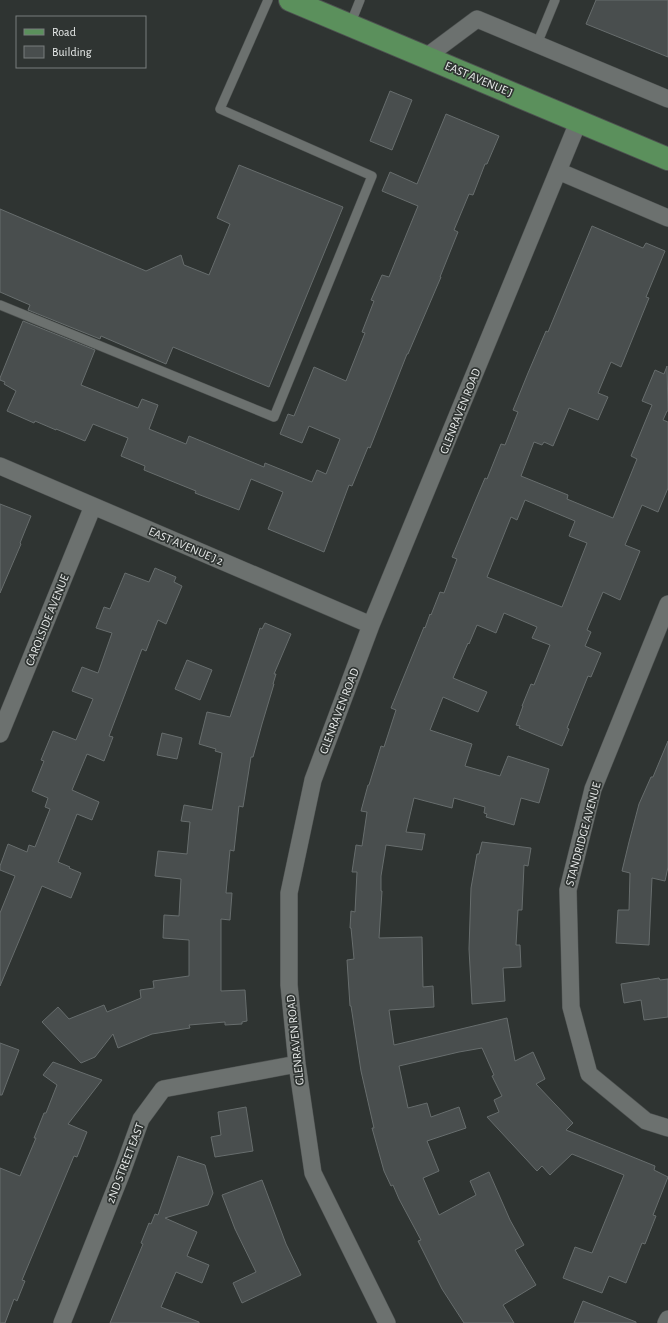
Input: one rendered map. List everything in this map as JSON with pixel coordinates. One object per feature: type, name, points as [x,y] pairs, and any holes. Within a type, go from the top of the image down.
[{"type":"main road","name":"EAST AVENUE J","points":[[290,0],[579,120],[668,159]]},
{"type":"street","points":[[426,57],[477,19],[668,99]]},
{"type":"street","name":"GLENRAVEN ROAD","points":[[387,1323],[313,1173],[297,1064],[289,985],[289,893],[313,780],[371,625],[579,120]]},
{"type":"street","points":[[558,171],[668,218]]},
{"type":"street","name":"EAST AVENUE J 2","points":[[0,466],[371,625]]},
{"type":"street","name":"CAROLSIDE AVENUE","points":[[0,734],[93,506]]},
{"type":"street","name":"STANDRIDGE AVENUE","points":[[668,604],[593,789],[568,890],[571,1007],[589,1074],[646,1121],[668,1128]]},
{"type":"street","name":"2ND STREET EAST","points":[[62,1323],[122,1172],[141,1119],[163,1089],[297,1064]]},
{"type":"street","points":[[666,1323],[668,1319]]},
{"type":"lane","points":[[0,305],[274,417],[372,176],[220,109],[268,0]]},
{"type":"lane","points":[[350,25],[360,0]]},
{"type":"lane","points":[[537,44],[555,0]]},
{"type":"building","points":[[596,0],[668,0],[668,57],[586,24]]},
{"type":"building","points":[[390,91],[412,100],[392,150],[370,141]]},
{"type":"building","points":[[446,114],[499,136],[487,164],[485,164],[473,195],[469,194],[454,230],[458,232],[441,277],[407,354],[370,448],[368,447],[352,486],[349,485],[324,552],[268,529],[283,492],[251,479],[239,510],[195,493],[196,491],[144,470],[145,466],[121,456],[128,438],[93,424],[85,441],[35,421],[34,423],[7,411],[16,391],[4,384],[5,382],[0,380],[0,378],[23,321],[95,350],[81,385],[138,408],[142,399],[158,405],[149,429],[186,444],[189,436],[264,467],[265,463],[312,482],[317,470],[326,474],[340,439],[309,426],[302,443],[280,434],[288,414],[294,416],[314,367],[346,381],[365,333],[362,332],[374,301],[371,300],[382,275],[389,277],[418,206],[382,191],[390,172],[417,184]]},
{"type":"building","points":[[239,165],[343,207],[269,387],[173,347],[166,364],[101,336],[100,339],[28,310],[30,305],[0,292],[0,209],[146,271],[181,255],[184,265],[209,275],[230,224],[217,218]]},
{"type":"building","points":[[592,226],[643,248],[646,243],[665,251],[646,297],[649,298],[621,367],[611,362],[598,393],[608,397],[598,420],[569,408],[553,446],[544,442],[542,445],[534,442],[521,476],[568,495],[567,499],[613,518],[637,459],[631,456],[652,405],[642,401],[655,370],[664,374],[667,366],[668,411],[663,420],[668,422],[668,488],[658,512],[642,505],[625,545],[640,551],[620,600],[603,592],[587,630],[591,632],[585,646],[601,653],[591,677],[588,676],[567,728],[569,729],[562,746],[519,728],[520,726],[516,725],[531,684],[534,685],[550,645],[532,638],[537,627],[504,613],[496,633],[477,625],[453,678],[487,692],[478,712],[443,697],[430,730],[472,744],[465,766],[500,776],[508,756],[549,769],[539,803],[521,798],[514,825],[486,817],[487,814],[484,813],[485,807],[454,798],[452,808],[414,798],[406,832],[425,834],[422,850],[386,845],[381,876],[382,891],[379,938],[422,937],[423,987],[433,986],[434,1007],[389,1010],[394,1045],[507,1018],[515,1061],[533,1052],[545,1079],[536,1084],[573,1123],[566,1130],[655,1166],[654,1170],[668,1177],[653,1215],[656,1216],[645,1244],[642,1243],[626,1283],[609,1276],[602,1293],[563,1278],[575,1247],[592,1253],[624,1175],[572,1154],[550,1175],[542,1166],[537,1171],[487,1117],[499,1112],[494,1100],[502,1096],[492,1076],[494,1075],[482,1048],[399,1066],[408,1108],[427,1103],[431,1117],[459,1107],[466,1128],[427,1141],[439,1171],[423,1178],[439,1215],[476,1195],[470,1181],[489,1172],[510,1220],[524,1245],[515,1250],[536,1285],[503,1305],[514,1323],[464,1323],[442,1289],[418,1241],[421,1240],[393,1185],[391,1186],[384,1171],[372,1128],[374,1128],[361,1071],[350,1006],[347,960],[354,959],[350,928],[351,911],[355,912],[357,872],[352,872],[356,845],[362,846],[367,812],[361,811],[381,746],[384,747],[396,710],[391,708],[440,592],[444,593],[457,559],[452,557],[501,444],[505,445],[518,412],[513,410],[546,331],[548,332]],"holes":[[[525,500],[575,521],[569,536],[587,543],[562,607],[487,577],[511,517],[517,520]]]},
{"type":"building","points":[[0,504],[31,516],[0,593]]},
{"type":"building","points":[[155,568],[176,577],[174,582],[182,586],[166,624],[158,620],[146,651],[142,649],[109,736],[113,737],[104,761],[87,754],[72,790],[99,802],[92,820],[77,814],[58,862],[81,873],[71,898],[42,886],[0,986],[0,913],[15,876],[0,870],[8,844],[27,852],[29,845],[35,847],[50,809],[45,807],[48,798],[32,791],[44,761],[41,760],[53,731],[76,740],[93,699],[72,691],[82,667],[98,673],[112,633],[96,628],[104,607],[110,609],[125,573],[149,582]]},
{"type":"building","points":[[265,623],[291,634],[274,674],[276,674],[274,684],[253,757],[251,757],[243,807],[239,806],[234,851],[230,850],[226,893],[232,893],[230,920],[221,919],[221,991],[245,990],[247,1021],[242,1022],[242,1024],[225,1025],[225,1022],[189,1025],[190,1028],[152,1034],[118,1048],[113,1034],[95,1057],[81,1063],[42,1022],[58,1007],[69,1019],[104,1005],[107,1012],[141,998],[140,990],[154,988],[153,981],[189,976],[189,940],[163,938],[164,915],[179,916],[181,879],[155,876],[158,851],[187,854],[190,822],[181,821],[184,805],[212,810],[222,753],[215,751],[216,749],[199,744],[207,712],[230,717],[260,628],[262,629]]},
{"type":"building","points":[[187,660],[212,670],[200,700],[175,689]]},
{"type":"building","points":[[162,733],[182,738],[177,759],[157,755]]},
{"type":"building","points":[[668,741],[668,867],[665,881],[652,878],[649,945],[616,943],[618,910],[629,910],[630,873],[622,871],[629,842],[639,804],[651,777],[653,777]]},
{"type":"building","points":[[482,842],[531,848],[528,866],[524,865],[522,910],[518,910],[516,945],[520,945],[521,967],[503,968],[505,1001],[472,1004],[469,949],[471,888],[477,854],[479,854]]},
{"type":"building","points":[[659,978],[660,980],[668,979],[668,1017],[644,1020],[641,1000],[624,1003],[621,984]]},
{"type":"building","points":[[0,1043],[19,1050],[2,1095],[0,1095]]},
{"type":"building","points":[[53,1062],[102,1080],[68,1124],[87,1132],[77,1157],[74,1156],[22,1280],[25,1281],[17,1301],[14,1299],[5,1323],[0,1323],[0,1168],[20,1176],[36,1138],[34,1138],[44,1113],[46,1113],[57,1085],[43,1075]]},
{"type":"building","points":[[246,1107],[253,1151],[215,1157],[211,1137],[221,1135],[218,1112]]},
{"type":"building","points":[[178,1156],[205,1165],[213,1193],[208,1205],[165,1218],[197,1232],[187,1256],[209,1265],[202,1283],[176,1272],[161,1307],[199,1323],[110,1323],[143,1244],[141,1243],[149,1223],[151,1224],[155,1214],[158,1215]]},
{"type":"building","points":[[262,1180],[286,1244],[301,1275],[242,1303],[233,1283],[256,1272],[235,1229],[222,1195]]},
{"type":"building","points":[[583,1301],[636,1322],[636,1323],[574,1323]]}]
